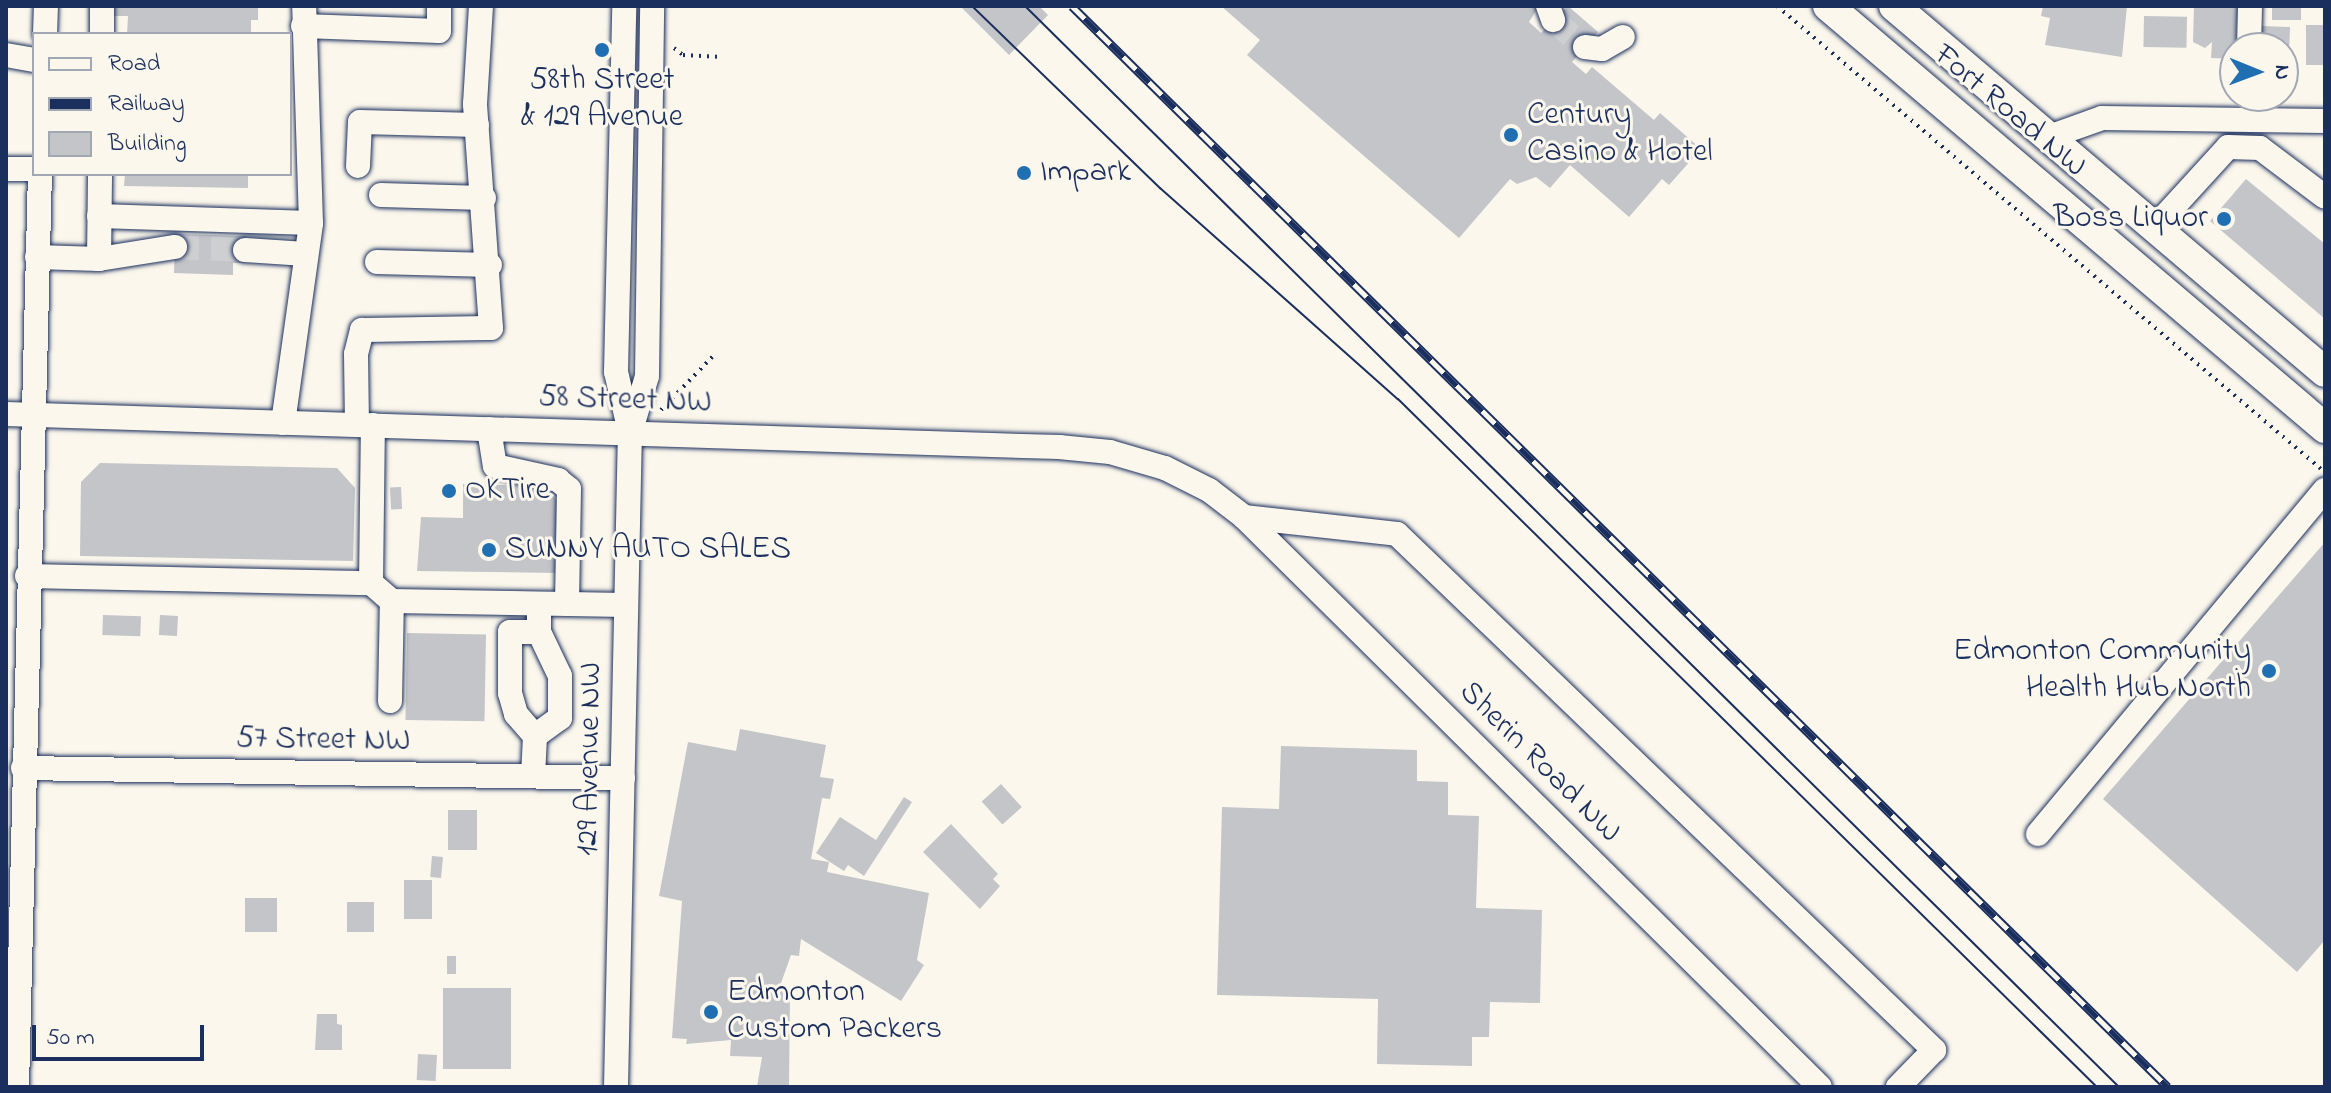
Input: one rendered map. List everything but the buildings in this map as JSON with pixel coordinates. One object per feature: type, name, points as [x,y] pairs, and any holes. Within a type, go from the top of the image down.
[{"type":"main road","name":"Fort Road NW","points":[[1828,6],[2325,428]]},
{"type":"main road","name":"Fort Road NW","points":[[1894,6],[2155,227],[2318,359]]},
{"type":"street","points":[[45,32],[46,6]]},
{"type":"street","points":[[102,6],[102,32]]},
{"type":"street","points":[[283,423],[311,223],[304,16],[439,31],[439,6]]},
{"type":"street","points":[[371,583],[365,425],[356,354],[362,330],[491,328],[490,265],[477,125],[481,6]]},
{"type":"street","name":"129 Avenue NW","points":[[616,1087],[630,432],[616,372],[624,6]]},
{"type":"street","name":"129 Avenue NW","points":[[630,432],[647,376],[652,6]]},
{"type":"street","points":[[2249,32],[2250,6]]},
{"type":"street","points":[[1585,47],[1602,49],[1623,37]]},
{"type":"street","points":[[6,55],[32,60]]},
{"type":"street","points":[[2049,137],[2102,118],[2219,110]]},
{"type":"street","points":[[2272,112],[2325,121]]},
{"type":"street","points":[[358,166],[360,122],[477,125]]},
{"type":"street","points":[[2155,227],[2228,147],[2260,148],[2325,197]]},
{"type":"street","points":[[6,169],[32,169]]},
{"type":"street","points":[[17,1087],[31,416],[40,176]]},
{"type":"street","points":[[99,259],[100,176]]},
{"type":"street","points":[[381,195],[484,198]]},
{"type":"street","points":[[99,216],[311,223]]},
{"type":"street","points":[[37,257],[99,259],[175,247]]},
{"type":"street","points":[[245,250],[306,254]]},
{"type":"street","points":[[377,262],[490,265]]},
{"type":"street","name":"58 Street NW","points":[[6,414],[1087,449],[1153,464],[1209,490]]},
{"type":"street","points":[[489,429],[495,466],[558,480],[569,489],[567,604]]},
{"type":"street","name":"Sherin Road NW","points":[[1209,490],[1244,517],[1820,1087]]},
{"type":"street","points":[[2038,834],[2325,490]]},
{"type":"street","points":[[1244,517],[1397,534],[1934,1050],[1898,1087]]},
{"type":"street","points":[[27,576],[371,583],[392,601],[626,605]]},
{"type":"street","points":[[390,701],[392,601]]},
{"type":"street","points":[[535,736],[560,718],[560,676],[539,632],[539,604]]},
{"type":"street","points":[[533,776],[535,736],[516,714],[510,693],[510,632],[539,632]]},
{"type":"street","name":"57 Street NW","points":[[23,768],[623,778]]},
{"type":"path","points":[[1777,6],[2325,473]]},
{"type":"path","points":[[673,46],[683,55],[717,57]]},
{"type":"path","points":[[630,432],[670,404],[716,353]]},
{"type":"tunnel","points":[[1553,20],[1585,47]]},
{"type":"tunnel","points":[[175,247],[245,250]]},
{"type":"tram line","points":[[972,6],[1160,188],[1398,399],[2097,1087]]},
{"type":"tram line","points":[[1025,6],[2119,1087]]},
{"type":"railway","points":[[1072,6],[2168,1087]]},
{"type":"place","name":"58th Street & 129 Avenue","points":[[602,50]]},
{"type":"place","name":"Century Casino & Hotel","points":[[1511,135]]},
{"type":"place","name":"Impark","points":[[1024,173]]},
{"type":"place","name":"Boss Liquor","points":[[2224,219]]},
{"type":"place","name":"OKTire","points":[[449,491]]},
{"type":"place","name":"SUNNY AUTO SALES","points":[[489,550]]},
{"type":"place","name":"Edmonton Community Health Hub North","points":[[2269,671]]},
{"type":"place","name":"Edmonton Custom Packers","points":[[711,1012]]}]
